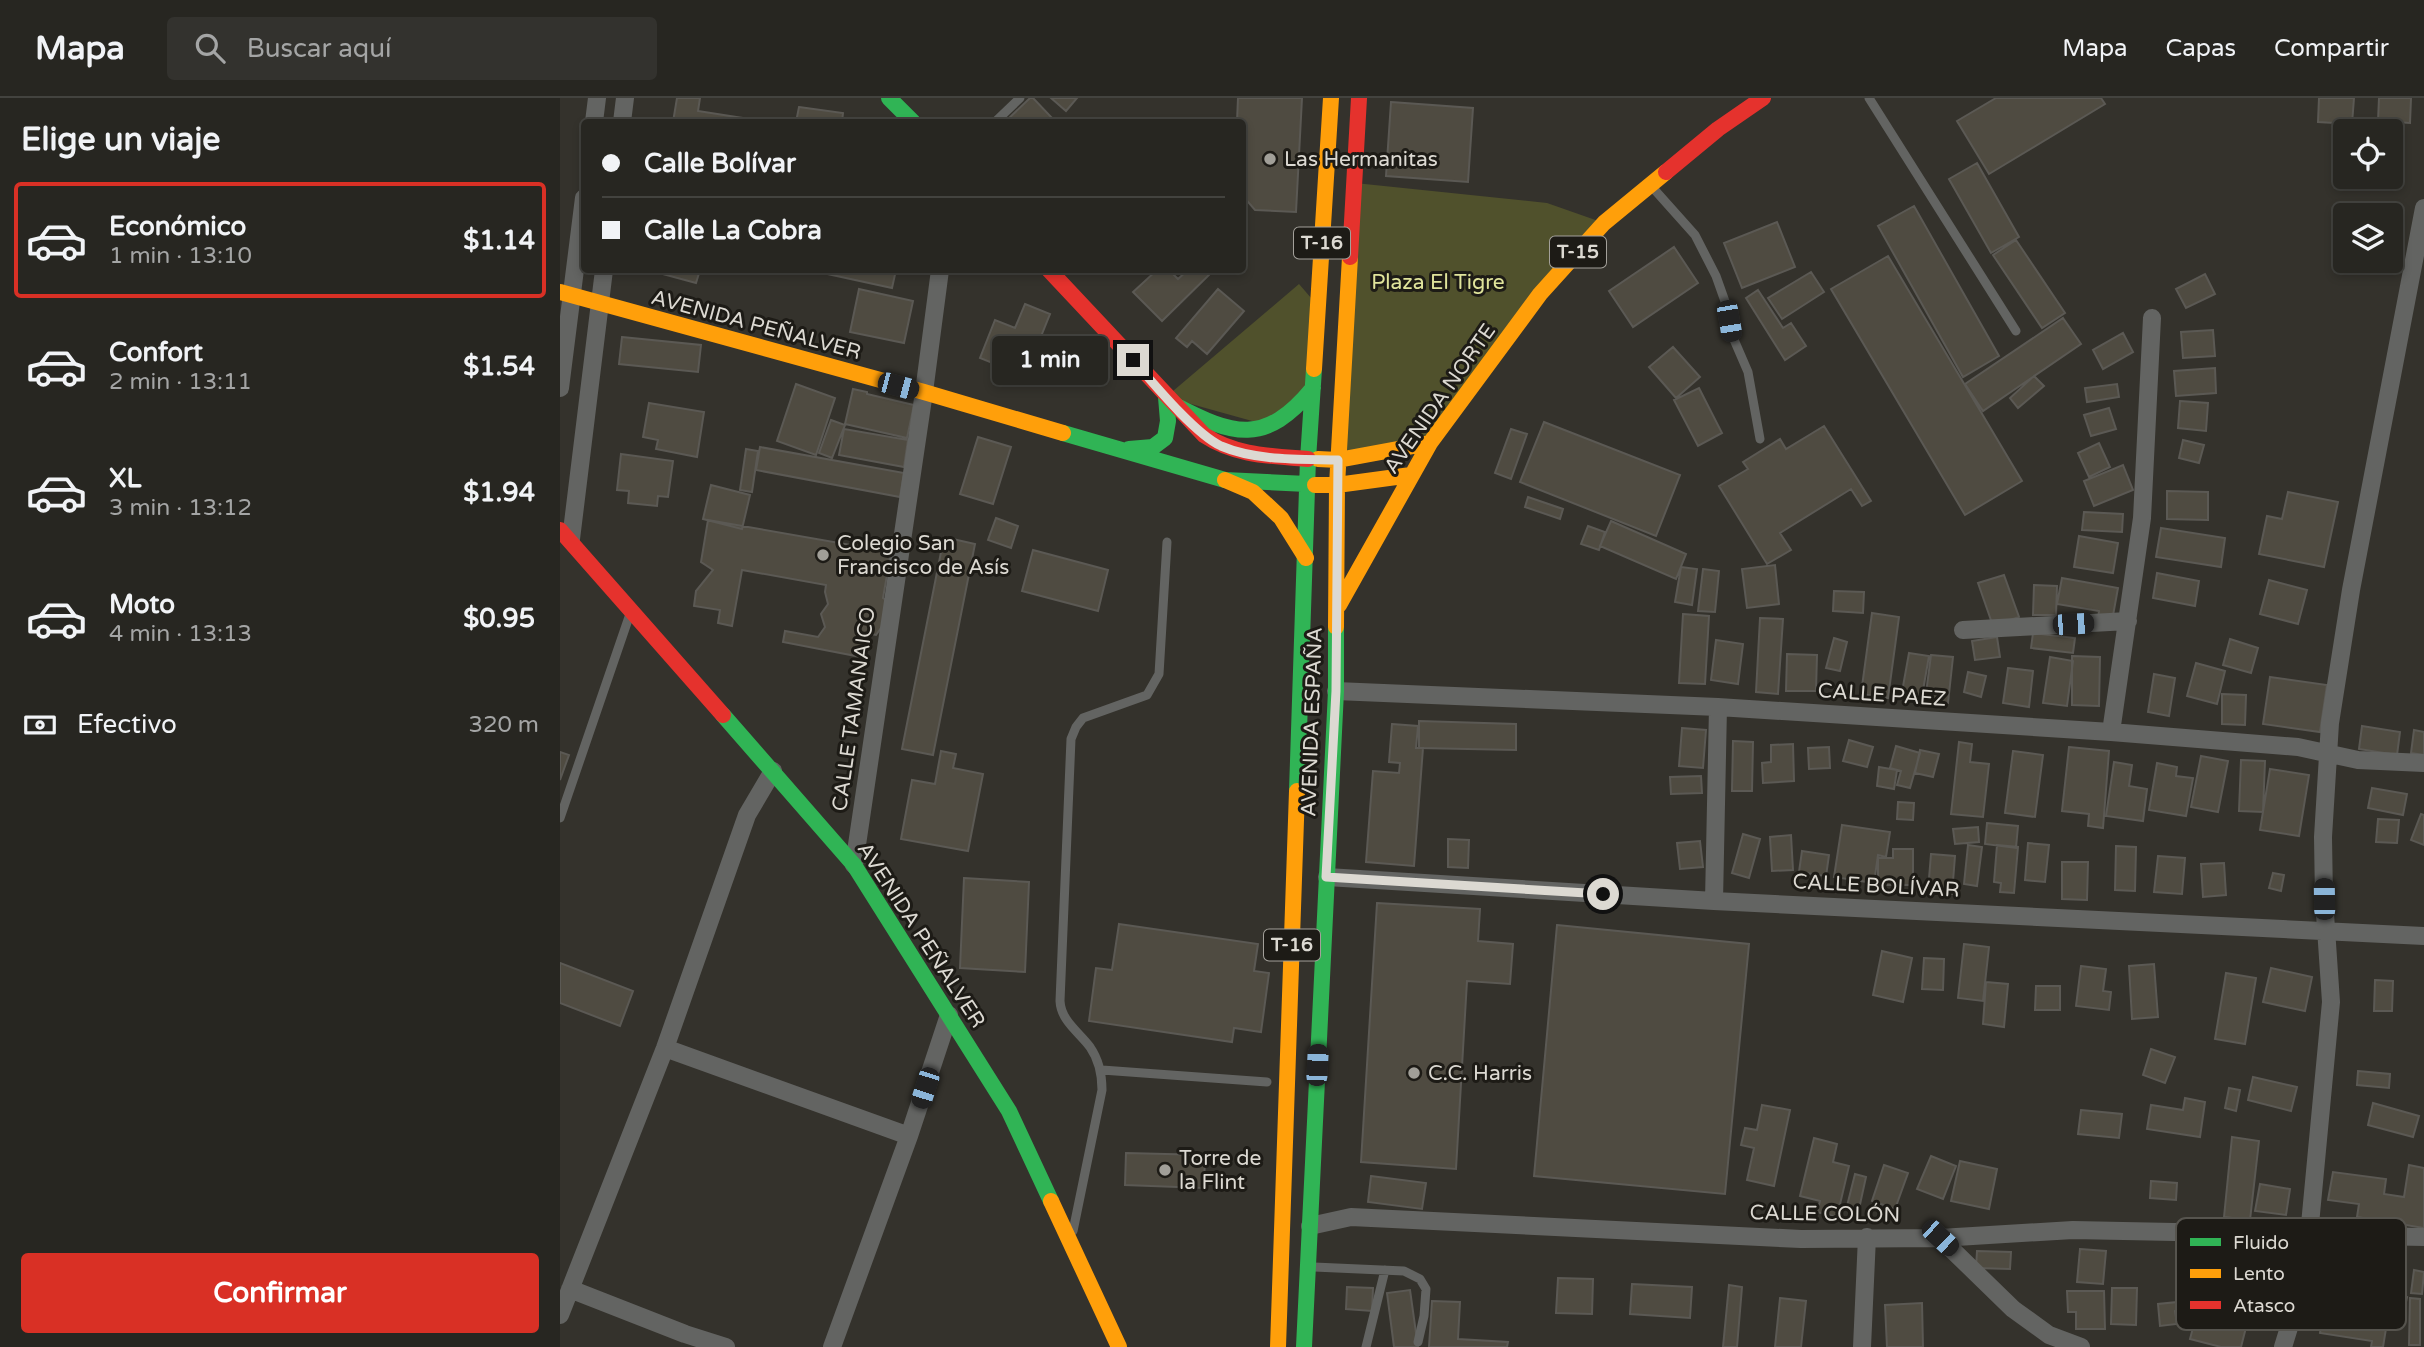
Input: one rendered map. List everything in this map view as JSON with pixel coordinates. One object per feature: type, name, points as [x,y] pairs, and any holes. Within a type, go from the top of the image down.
[{"type":"main road","points":[[889,98],[910,119]]},
{"type":"main road","name":"AVENIDA ESPAÑA","points":[[1278,1347],[1308,459],[1331,98]]},
{"type":"main road","name":"AVENIDA ESPAÑA","points":[[1304,1347],[1336,691],[1338,460],[1359,98]]},
{"type":"main road","name":"AVENIDA NORTE","points":[[1337,607],[1430,443],[1540,294],[1604,223],[1718,129],[1763,98]]},
{"type":"main road","points":[[1052,273],[1201,433],[1219,445],[1242,453],[1338,460],[1430,443]]},
{"type":"main road","name":"AVENIDA PEÑALVER","points":[[566,294],[924,392],[1225,480],[1337,485],[1411,475]]},
{"type":"main road","points":[[1170,400],[1224,428],[1246,431],[1270,426],[1291,414],[1313,388]]},
{"type":"main road","points":[[1109,448],[1148,450],[1160,445],[1167,433],[1170,400]]},
{"type":"main road","points":[[1225,480],[1254,492],[1281,518],[1306,558]]},
{"type":"main road","name":"AVENIDA PEÑALVER","points":[[565,534],[855,865],[1009,1111],[1119,1347]]},
{"type":"main road","name":"T-16","points":[[1302,666],[1337,607]]},
{"type":"street","points":[[594,119],[597,98]]},
{"type":"street","points":[[622,119],[625,98]]},
{"type":"street","points":[[2311,1218],[2331,1002],[2323,837],[2330,723],[2351,590],[2424,208]]},
{"type":"street","points":[[560,388],[566,294],[581,214]]},
{"type":"street","points":[[565,534],[604,273]]},
{"type":"street","name":"CALLE TAMANAICO","points":[[855,865],[940,273]]},
{"type":"street","points":[[2111,732],[2142,518],[2152,318]]},
{"type":"street","points":[[1963,630],[2128,621]]},
{"type":"street","name":"CALLE PAEZ","points":[[1336,691],[1718,707],[2111,732],[2298,747],[2358,760],[2424,763]]},
{"type":"street","points":[[1714,901],[1718,707]]},
{"type":"street","points":[[560,1315],[665,1048],[747,815],[772,771]]},
{"type":"street","name":"CALLE BOLÍVAR","points":[[1326,877],[1714,901],[2424,936]]},
{"type":"street","points":[[832,1347],[909,1136],[949,1015]]},
{"type":"street","points":[[665,1048],[909,1136]]},
{"type":"street","name":"CALLE COLÓN","points":[[1310,1226],[1351,1217],[1801,1239],[1940,1238],[2073,1230],[2176,1233]]},
{"type":"street","points":[[1862,1347],[1867,1237]]},
{"type":"street","name":"CALLE COLÓN","points":[[2406,1237],[2424,1237]]},
{"type":"street","points":[[1940,1238],[2013,1309],[2049,1335],[2081,1347]]},
{"type":"street","points":[[570,1289],[685,1334],[726,1347]]},
{"type":"street","points":[[2283,1347],[2288,1330]]},
{"type":"lane","points":[[998,119],[1020,98]]},
{"type":"lane","points":[[1869,98],[2016,331]]},
{"type":"lane","points":[[1650,184],[1695,235],[1716,276],[1727,307],[1732,335],[1748,372],[1760,439]]},
{"type":"lane","points":[[1071,1243],[1102,1090],[1102,1070],[1091,1049],[1060,1010],[1071,738],[1083,718],[1147,695],[1159,674],[1167,542]]},
{"type":"lane","points":[[560,818],[632,610]]},
{"type":"lane","points":[[1102,1070],[1267,1082]]},
{"type":"lane","points":[[1307,1267],[1405,1271],[1420,1279],[1426,1289],[1418,1342]]},
{"type":"lane","points":[[1366,1347],[1385,1270]]},
{"type":"green space","name":"Plaza El Tigre","points":[[1355,183],[1547,203],[1604,223],[1430,443],[1338,460]]},
{"type":"green space","name":"Plaza El Tigre","points":[[1299,284],[1318,306],[1313,388],[1270,426],[1166,397]]},
{"type":"building","points":[[677,98],[700,98],[698,111],[749,119],[674,119]]},
{"type":"building","points":[[1033,98],[1053,119],[1008,119]]},
{"type":"building","points":[[1051,98],[1077,98],[1066,111]]},
{"type":"building","name":"Las Hermanitas","points":[[1238,98],[1302,98],[1296,212],[1255,210],[1246,200],[1246,119],[1237,119]]},
{"type":"building","points":[[1996,98],[2101,98],[2105,104],[1989,174],[1957,121]]},
{"type":"building","points":[[2319,98],[2354,98],[2352,119],[2333,119],[2333,123],[2318,122]]},
{"type":"building","points":[[2379,98],[2411,98],[2410,123],[2403,123],[2403,119],[2378,119]]},
{"type":"building","points":[[1391,102],[1473,108],[1468,182],[1386,176]]},
{"type":"building","points":[[799,107],[843,113],[842,119],[797,119]]},
{"type":"building","points":[[1977,163],[2019,237],[1991,253],[1949,179]]},
{"type":"building","points":[[1914,206],[1999,356],[1963,377],[1878,226]]},
{"type":"building","points":[[1777,222],[1795,267],[1742,288],[1724,243]]},
{"type":"building","points":[[2016,240],[2065,313],[2042,328],[1993,255]]},
{"type":"building","points":[[1674,247],[1698,283],[1633,327],[1609,291]]},
{"type":"building","points":[[1888,256],[2022,481],[1965,515],[1831,289]]},
{"type":"building","points":[[1811,272],[1824,292],[1782,319],[1768,298]]},
{"type":"building","points":[[659,273],[699,273],[696,283]]},
{"type":"building","points":[[823,273],[895,273],[892,288]]},
{"type":"building","points":[[1154,273],[1172,273],[1178,279],[1185,273],[1211,273],[1162,321],[1133,292]]},
{"type":"building","points":[[2205,274],[2215,294],[2186,308],[2176,289]]},
{"type":"building","points":[[859,289],[913,301],[904,343],[850,332]]},
{"type":"building","points":[[1218,289],[1244,311],[1207,354],[1192,341],[1187,347],[1176,338]]},
{"type":"building","points":[[1758,290],[1783,328],[1791,323],[1806,346],[1785,360],[1746,298]]},
{"type":"building","points":[[1025,304],[1050,314],[1025,376],[980,358],[995,320],[1015,328]]},
{"type":"building","points":[[2063,318],[2081,344],[1983,411],[1965,384]]},
{"type":"building","points":[[2213,330],[2215,356],[2183,358],[2181,332]]},
{"type":"building","points":[[2123,333],[2133,352],[2103,369],[2093,350]]},
{"type":"building","points":[[622,337],[701,345],[698,372],[619,364]]},
{"type":"building","points":[[1673,347],[1700,377],[1676,398],[1649,367]]},
{"type":"building","points":[[2215,368],[2216,393],[2176,396],[2174,371]]},
{"type":"building","points":[[2034,376],[2044,386],[2018,408],[2010,398]]},
{"type":"building","points":[[796,384],[835,398],[816,455],[777,441]]},
{"type":"building","points":[[2117,384],[2119,397],[2087,402],[2085,388]]},
{"type":"building","points":[[1699,388],[1722,433],[1698,446],[1674,400]]},
{"type":"building","points":[[853,389],[914,405],[907,438],[845,424]]},
{"type":"building","points":[[2180,401],[2208,403],[2206,431],[2178,428]]},
{"type":"building","points":[[649,403],[704,412],[697,457],[656,449],[658,440],[643,437]]},
{"type":"building","points":[[2109,408],[2116,429],[2091,436],[2084,415]]},
{"type":"building","points":[[831,420],[845,425],[832,458],[819,453]]},
{"type":"building","points":[[1544,422],[1680,475],[1656,536],[1520,482]]},
{"type":"building","points":[[1824,426],[1871,501],[1862,506],[1851,489],[1780,533],[1791,550],[1767,564],[1719,486],[1748,469],[1743,462],[1780,439],[1786,449]]},
{"type":"building","points":[[844,429],[908,440],[904,467],[839,455]]},
{"type":"building","points":[[1511,429],[1527,434],[1511,479],[1495,473]]},
{"type":"building","points":[[978,437],[1011,447],[993,504],[960,494]]},
{"type":"building","points":[[2183,440],[2204,445],[2199,463],[2179,458]]},
{"type":"building","points":[[2099,443],[2110,467],[2089,477],[2078,453]]},
{"type":"building","points":[[760,447],[904,473],[900,497],[756,470]]},
{"type":"building","points":[[746,449],[758,451],[752,492],[740,490]]},
{"type":"building","points":[[621,454],[673,461],[668,497],[658,496],[657,506],[628,503],[629,491],[617,490]]},
{"type":"building","points":[[2123,465],[2133,490],[2094,506],[2084,481]]},
{"type":"building","points":[[711,485],[750,495],[742,529],[703,519]]},
{"type":"building","points":[[2167,491],[2208,492],[2208,520],[2167,519]]},
{"type":"building","points":[[2288,492],[2338,502],[2324,567],[2259,554],[2267,516],[2282,519]]},
{"type":"building","points":[[1528,497],[1563,509],[1560,519],[1525,507]]},
{"type":"building","points":[[2084,512],[2123,514],[2122,532],[2082,530]]},
{"type":"building","points":[[996,518],[1018,526],[1011,548],[988,540]]},
{"type":"building","points":[[708,520],[891,552],[883,598],[891,603],[888,618],[876,635],[865,633],[861,657],[783,642],[785,631],[818,637],[825,627],[821,614],[828,604],[826,585],[742,570],[732,626],[718,623],[720,610],[694,606],[696,591],[713,570],[701,562]]},
{"type":"building","points":[[1611,521],[1686,554],[1676,579],[1600,546]]},
{"type":"building","points":[[1588,526],[1605,532],[1599,550],[1581,544]]},
{"type":"building","points":[[2161,528],[2225,538],[2221,567],[2156,557]]},
{"type":"building","points":[[2079,536],[2118,543],[2113,573],[2074,567]]},
{"type":"building","points":[[944,537],[975,544],[933,755],[902,749]]},
{"type":"building","points":[[1033,550],[1108,570],[1098,611],[1022,591]]},
{"type":"building","points":[[1775,565],[1779,604],[1747,608],[1742,569]]},
{"type":"building","points":[[1681,567],[1697,569],[1692,605],[1675,602]]},
{"type":"building","points":[[1703,569],[1719,571],[1715,612],[1698,611]]},
{"type":"building","points":[[2157,573],[2199,581],[2195,606],[2153,598]]},
{"type":"building","points":[[2004,575],[2019,617],[1993,626],[1978,583]]},
{"type":"building","points":[[2062,578],[2118,588],[2112,621],[2098,619],[2099,611],[2057,604]]},
{"type":"building","points":[[2269,580],[2307,590],[2298,624],[2260,614]]},
{"type":"building","points":[[2034,585],[2057,586],[2056,615],[2033,615]]},
{"type":"building","points":[[1834,591],[1864,592],[1863,613],[1833,611]]},
{"type":"building","points":[[1872,613],[1899,617],[1888,698],[1861,694]]},
{"type":"building","points":[[1683,614],[1709,616],[1705,684],[1679,683]]},
{"type":"building","points":[[1760,618],[1783,619],[1778,694],[1756,692]]},
{"type":"building","points":[[2033,633],[2075,638],[2073,653],[2031,648]]},
{"type":"building","points":[[1997,637],[2000,657],[1975,660],[1972,641]]},
{"type":"building","points":[[1834,638],[1847,642],[1840,671],[1826,668]]},
{"type":"building","points":[[2230,639],[2258,648],[2251,673],[2223,665]]},
{"type":"building","points":[[1716,640],[1743,644],[1738,684],[1711,680]]},
{"type":"building","points":[[1909,653],[1929,656],[1922,696],[1902,692]]},
{"type":"building","points":[[1787,654],[1817,655],[1816,691],[1786,691]]},
{"type":"building","points":[[1931,655],[1953,657],[1948,703],[1925,701]]},
{"type":"building","points":[[2072,656],[2100,657],[2099,706],[2072,705]]},
{"type":"building","points":[[2050,657],[2073,661],[2067,706],[2043,703]]},
{"type":"building","points":[[2196,663],[2225,671],[2217,704],[2187,696]]},
{"type":"building","points":[[2008,668],[2033,671],[2029,707],[2003,703]]},
{"type":"building","points":[[1968,672],[1986,676],[1981,697],[1964,692]]},
{"type":"building","points":[[2154,674],[2175,678],[2169,716],[2148,712]]},
{"type":"building","points":[[2270,677],[2327,685],[2320,732],[2263,724]]},
{"type":"building","points":[[2222,694],[2246,695],[2245,725],[2222,724]]},
{"type":"building","points":[[1419,721],[1516,724],[1516,750],[1419,748]]},
{"type":"building","points":[[1392,724],[1418,726],[1416,748],[1423,748],[1414,866],[1366,862],[1373,771],[1399,773],[1400,763],[1389,762]]},
{"type":"building","points":[[2362,726],[2400,732],[2397,755],[2359,749]]},
{"type":"building","points":[[1682,728],[1706,730],[1703,768],[1679,766]]},
{"type":"building","points":[[2414,730],[2424,732],[2424,755],[2411,753]]},
{"type":"building","points":[[1849,740],[1873,747],[1867,767],[1843,761]]},
{"type":"building","points":[[1733,741],[1753,742],[1752,791],[1732,791]]},
{"type":"building","points":[[1959,742],[1972,744],[1970,762],[1989,764],[1983,817],[1951,814]]},
{"type":"building","points":[[1793,744],[1794,781],[1763,783],[1762,763],[1771,762],[1771,745]]},
{"type":"building","points":[[1896,746],[1920,753],[1910,788],[1897,785],[1901,771],[1890,768]]},
{"type":"building","points":[[1829,747],[1830,768],[1809,769],[1808,748]]},
{"type":"building","points":[[2069,747],[2109,751],[2103,828],[2088,826],[2089,814],[2062,811]]},
{"type":"building","points":[[1920,750],[1939,754],[1933,777],[1915,773]]},
{"type":"building","points":[[941,751],[956,754],[953,768],[983,774],[968,851],[901,839],[912,780],[935,784]]},
{"type":"building","points":[[2013,751],[2043,755],[2035,817],[2005,813]]},
{"type":"building","points":[[560,752],[569,755],[560,780]]},
{"type":"building","points":[[2201,756],[2228,761],[2218,812],[2191,807]]},
{"type":"building","points":[[2241,760],[2265,761],[2263,812],[2239,811]]},
{"type":"building","points":[[2114,762],[2132,765],[2129,786],[2147,789],[2143,821],[2106,816]]},
{"type":"building","points":[[2157,763],[2177,767],[2176,776],[2193,778],[2186,816],[2149,810]]},
{"type":"building","points":[[1879,767],[1897,770],[1894,789],[1877,786]]},
{"type":"building","points":[[2270,769],[2309,775],[2299,836],[2260,830]]},
{"type":"building","points":[[1701,776],[1702,793],[1671,794],[1670,777]]},
{"type":"building","points":[[2372,788],[2407,794],[2403,815],[2368,808]]},
{"type":"building","points":[[1898,802],[1914,803],[1913,820],[1897,819]]},
{"type":"building","points":[[2421,814],[2424,815],[2424,845],[2411,840]]},
{"type":"building","points":[[2378,819],[2399,820],[2397,843],[2376,842]]},
{"type":"building","points":[[1987,823],[2018,826],[2016,848],[1985,844]]},
{"type":"building","points":[[1842,825],[1890,832],[1886,857],[1878,855],[1874,883],[1834,877]]},
{"type":"building","points":[[1978,827],[1979,842],[1955,844],[1953,829]]},
{"type":"building","points":[[1743,834],[1760,839],[1749,878],[1732,873]]},
{"type":"building","points":[[1791,835],[1793,870],[1772,871],[1770,837]]},
{"type":"building","points":[[1448,839],[1469,840],[1468,868],[1448,867]]},
{"type":"building","points":[[1700,841],[1703,867],[1680,869],[1677,843]]},
{"type":"building","points":[[2028,843],[2049,845],[2045,882],[2025,880]]},
{"type":"building","points":[[1968,845],[1982,847],[1977,886],[1964,884]]},
{"type":"building","points":[[1997,845],[2018,847],[2014,893],[2000,892],[2001,883],[1994,882]]},
{"type":"building","points":[[2116,846],[2136,847],[2135,891],[2115,890]]},
{"type":"building","points":[[1893,849],[1913,849],[1913,885],[1878,885],[1878,858],[1893,858]]},
{"type":"building","points":[[1802,851],[1829,855],[1826,876],[1799,872]]},
{"type":"building","points":[[1931,854],[1955,856],[1952,894],[1928,891]]},
{"type":"building","points":[[2158,856],[2185,858],[2182,894],[2154,892]]},
{"type":"building","points":[[2062,862],[2088,862],[2087,900],[2062,899]]},
{"type":"building","points":[[2224,863],[2226,895],[2203,897],[2201,864]]},
{"type":"building","points":[[2273,873],[2284,875],[2281,891],[2269,888]]},
{"type":"building","points":[[964,878],[1029,882],[1025,972],[960,968]]},
{"type":"building","name":"C.C. Harris","points":[[1377,903],[1480,909],[1478,941],[1513,944],[1510,984],[1467,981],[1456,1169],[1361,1162]]},
{"type":"building","points":[[1119,924],[1258,944],[1254,971],[1269,973],[1261,1032],[1234,1028],[1232,1042],[1089,1021],[1096,968],[1112,970]]},
{"type":"building","points":[[1557,925],[1749,944],[1725,1194],[1534,1176]]},
{"type":"building","points":[[1964,944],[1989,947],[1983,1001],[1958,998]]},
{"type":"building","points":[[1882,951],[1912,958],[1903,1002],[1873,995]]},
{"type":"building","points":[[1924,958],[1944,959],[1943,990],[1922,989]]},
{"type":"building","points":[[560,963],[633,991],[620,1026],[560,1003]]},
{"type":"building","points":[[2154,964],[2158,1017],[2132,1019],[2129,966]]},
{"type":"building","points":[[2081,966],[2106,969],[2103,991],[2111,992],[2109,1010],[2076,1006]]},
{"type":"building","points":[[2271,968],[2312,977],[2305,1011],[2263,1002]]},
{"type":"building","points":[[2226,973],[2256,978],[2245,1044],[2215,1039]]},
{"type":"building","points":[[2375,980],[2393,981],[2392,1011],[2374,1011]]},
{"type":"building","points":[[1986,982],[2008,984],[2004,1027],[1983,1024]]},
{"type":"building","points":[[2036,986],[2060,986],[2060,1010],[2035,1010]]},
{"type":"building","points":[[2151,1049],[2175,1057],[2165,1083],[2143,1075]]},
{"type":"building","points":[[2358,1071],[2390,1074],[2389,1088],[2357,1085]]},
{"type":"building","points":[[2253,1077],[2297,1087],[2291,1111],[2248,1100]]},
{"type":"building","points":[[2229,1088],[2240,1090],[2236,1111],[2225,1108]]},
{"type":"building","points":[[2185,1098],[2205,1102],[2200,1137],[2147,1129],[2151,1105],[2183,1110]]},
{"type":"building","points":[[2373,1103],[2419,1116],[2413,1137],[2368,1125]]},
{"type":"building","points":[[1762,1105],[1790,1110],[1774,1186],[1747,1180],[1754,1148],[1741,1145],[1745,1128],[1757,1130]]},
{"type":"building","points":[[2081,1110],[2122,1114],[2119,1138],[2078,1134]]},
{"type":"building","points":[[2232,1137],[2259,1141],[2250,1218],[2224,1217]]},
{"type":"building","points":[[1814,1138],[1837,1144],[1833,1162],[1849,1166],[1837,1217],[1817,1212],[1820,1201],[1800,1196]]},
{"type":"building","name":"Torre de la Flint","points":[[1126,1153],[1205,1155],[1204,1188],[1125,1185]]},
{"type":"building","points":[[1931,1156],[1956,1166],[1943,1199],[1917,1189]]},
{"type":"building","points":[[1960,1161],[1997,1169],[1989,1209],[1951,1201]]},
{"type":"building","points":[[1884,1165],[1908,1173],[1895,1209],[1872,1201]]},
{"type":"building","points":[[2409,1165],[2424,1168],[2424,1228],[2406,1225],[2406,1218],[2357,1217],[2359,1204],[2328,1200],[2333,1172],[2386,1179],[2384,1194],[2404,1197]]},
{"type":"building","points":[[1855,1174],[1866,1177],[1859,1209],[1847,1206]]},
{"type":"building","points":[[1371,1176],[1426,1183],[1422,1209],[1368,1202]]},
{"type":"building","points":[[2151,1181],[2177,1183],[2176,1200],[2150,1198]]},
{"type":"building","points":[[2260,1184],[2290,1189],[2286,1215],[2255,1211]]},
{"type":"building","points":[[2080,1249],[2106,1251],[2103,1284],[2077,1282]]},
{"type":"building","points":[[1977,1251],[2011,1252],[2010,1269],[1976,1268]]},
{"type":"building","points":[[2414,1270],[2424,1272],[2422,1294],[2411,1293]]},
{"type":"building","points":[[1558,1278],[1593,1279],[1592,1314],[1556,1313]]},
{"type":"building","points":[[1632,1284],[1692,1287],[1690,1318],[1630,1314]]},
{"type":"building","points":[[1729,1285],[1742,1287],[1737,1347],[1723,1347]]},
{"type":"building","points":[[1347,1287],[1373,1288],[1372,1311],[1346,1309]]},
{"type":"building","points":[[2112,1288],[2137,1288],[2136,1325],[2111,1324]]},
{"type":"building","points":[[1410,1290],[1418,1347],[1394,1347],[1387,1293]]},
{"type":"building","points":[[2067,1291],[2104,1291],[2105,1329],[2076,1329],[2076,1312],[2068,1312]]},
{"type":"building","points":[[1780,1298],[1806,1301],[1801,1347],[1775,1347]]},
{"type":"building","points":[[2410,1298],[2420,1299],[2420,1345],[2409,1345]]},
{"type":"building","points":[[1432,1301],[1460,1302],[1458,1339],[1508,1342],[1507,1347],[1429,1347]]},
{"type":"building","points":[[2176,1302],[2176,1324],[2160,1326],[2158,1304]]},
{"type":"building","points":[[1922,1303],[1923,1347],[1887,1347],[1885,1305]]},
{"type":"building","points":[[2192,1330],[2245,1330],[2241,1347],[2221,1347],[2190,1339]]},
{"type":"building","points":[[2320,1330],[2386,1330],[2383,1347],[2371,1347],[2372,1341],[2320,1333]]},
{"type":"traffic: fast","points":[[889,98],[910,119]]},
{"type":"traffic: fast","points":[[1297,791],[1308,459],[1314,369]]},
{"type":"traffic: fast","points":[[1173,404],[1214,423],[1248,430],[1264,427],[1279,419],[1296,407],[1313,388]]},
{"type":"traffic: fast","points":[[1129,449],[1153,447],[1165,438],[1168,421],[1166,397]]},
{"type":"traffic: fast","points":[[1063,433],[1225,480],[1307,484]]},
{"type":"traffic: fast","points":[[1304,1347],[1336,691],[1336,627]]},
{"type":"traffic: fast","points":[[723,715],[854,865],[1009,1111],[1051,1201]]},
{"type":"traffic: slow","points":[[1314,369],[1331,98]]},
{"type":"traffic: slow","points":[[1339,605],[1430,443],[1540,294],[1604,223],[1666,172]]},
{"type":"traffic: slow","points":[[1336,627],[1337,485],[1350,257]]},
{"type":"traffic: slow","points":[[560,292],[1063,433]]},
{"type":"traffic: slow","points":[[1318,459],[1338,460],[1430,443]]},
{"type":"traffic: slow","points":[[1315,485],[1337,485],[1411,475]]},
{"type":"traffic: slow","points":[[1225,480],[1253,492],[1281,518],[1306,558]]},
{"type":"traffic: slow","points":[[1278,1347],[1297,791]]},
{"type":"traffic: slow","points":[[1051,1201],[1119,1347]]},
{"type":"traffic: jam","points":[[1350,257],[1359,98]]},
{"type":"traffic: jam","points":[[1666,172],[1718,129],[1763,98]]},
{"type":"traffic: jam","points":[[1052,273],[1204,435],[1241,451],[1308,459]]},
{"type":"traffic: jam","points":[[560,530],[723,715]]},
{"type":"place","name":"Las Hermanitas","points":[[1270,159]]},
{"type":"place","name":"Colegio San Francisco de Asís","points":[[823,555]]},
{"type":"place","name":"C.C. Harris","points":[[1414,1073]]},
{"type":"place","name":"Torre de la Flint","points":[[1165,1170]]},
{"type":"route","points":[[1133,360],[1201,433],[1219,445],[1242,453],[1338,460],[1336,691],[1326,877],[1603,894]]}]
